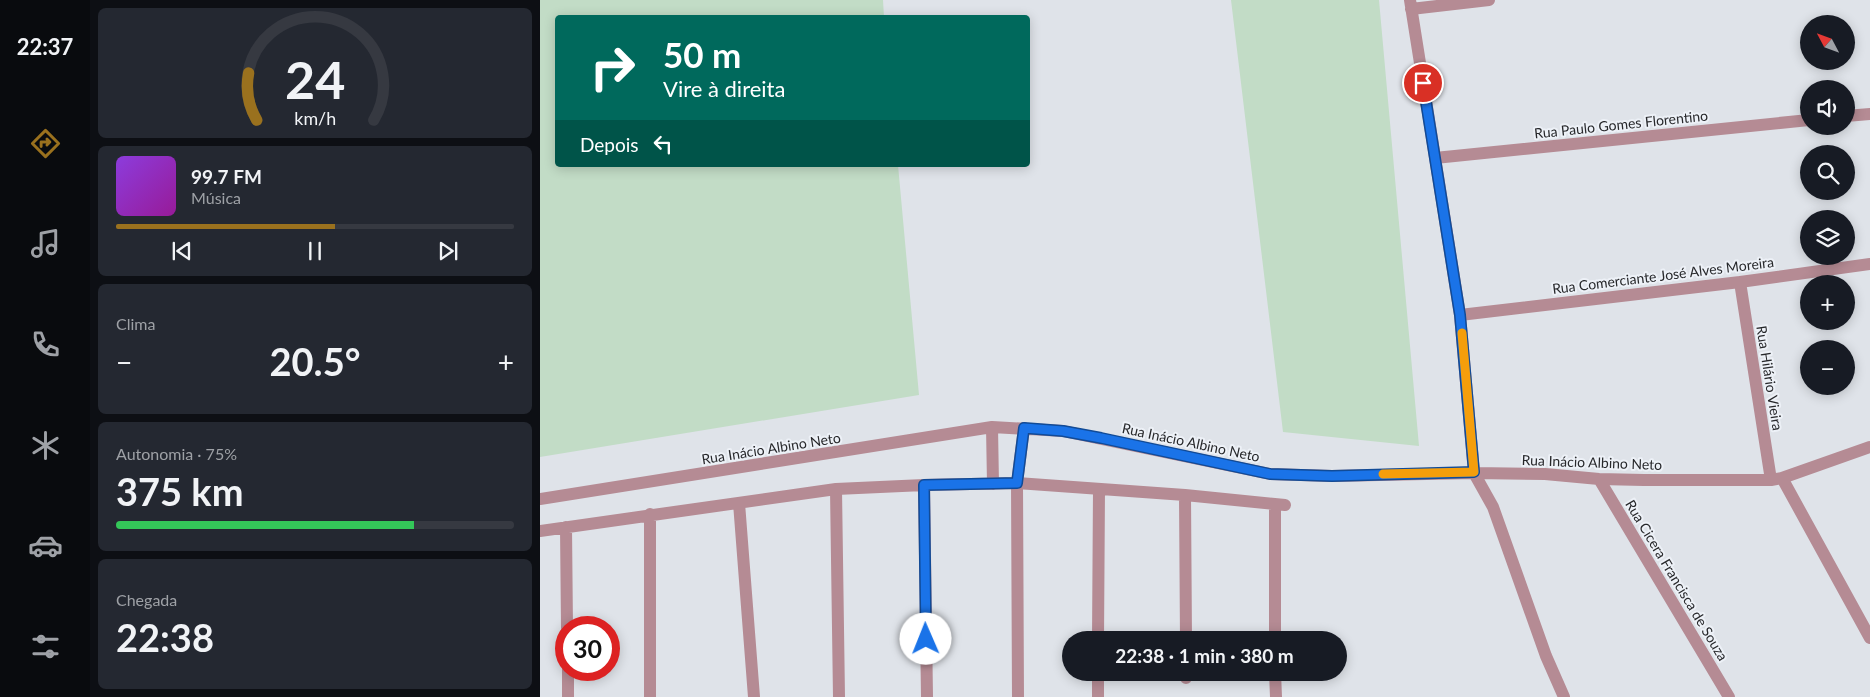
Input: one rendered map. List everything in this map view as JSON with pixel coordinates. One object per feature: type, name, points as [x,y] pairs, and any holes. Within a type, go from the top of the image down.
[{"type":"street","points":[[1489,0],[1410,4],[1460,315],[1474,472],[1493,507],[1546,656],[1564,697]]},
{"type":"street","points":[[1855,115],[1870,114]]},
{"type":"street","name":"Rua Paulo Gomes Florentino","points":[[1435,158],[1800,121]]},
{"type":"street","name":"Rua Comerciante José Alves Moreira","points":[[1460,315],[1740,282],[1870,264]]},
{"type":"street","name":"Rua Hilário Vieira","points":[[1740,282],[1776,479],[1869,633]]},
{"type":"street","points":[[992,427],[993,484]]},
{"type":"street","name":"Rua Inácio Albino Neto","points":[[540,499],[992,427],[1063,431],[1270,474],[1332,476],[1474,472],[1546,474],[1599,479],[1776,479],[1870,447]]},
{"type":"street","points":[[1018,697],[1017,483],[1024,428]]},
{"type":"street","name":"Rua Cicera Francisca de Souza","points":[[1599,479],[1729,697]]},
{"type":"street","points":[[540,531],[836,489],[924,485],[1017,483],[1185,495],[1280,505],[1275,631]]},
{"type":"street","points":[[924,485],[927,697]]},
{"type":"street","points":[[836,489],[839,697]]},
{"type":"street","points":[[1098,631],[1099,489]]},
{"type":"street","points":[[1185,495],[1186,631]]},
{"type":"street","points":[[739,502],[754,697]]},
{"type":"street","points":[[650,514],[650,697]]},
{"type":"street","points":[[566,527],[567,616]]},
{"type":"street","points":[[568,681],[568,697]]},
{"type":"street","points":[[1098,681],[1098,697]]},
{"type":"street","points":[[1276,681],[1276,697]]},
{"type":"green space","points":[[540,0],[883,0],[884,15],[555,15],[555,167],[898,167],[919,395],[540,457]]},
{"type":"green space","points":[[1231,0],[1379,0],[1419,446],[1283,432]]},
{"type":"slow traffic","points":[[1383,474],[1474,472],[1462,333]]},
{"type":"route","points":[[926,639],[924,485],[1017,483],[1024,428],[1063,431],[1101,438],[1270,474],[1332,476],[1474,472],[1460,315],[1423,83]]}]
